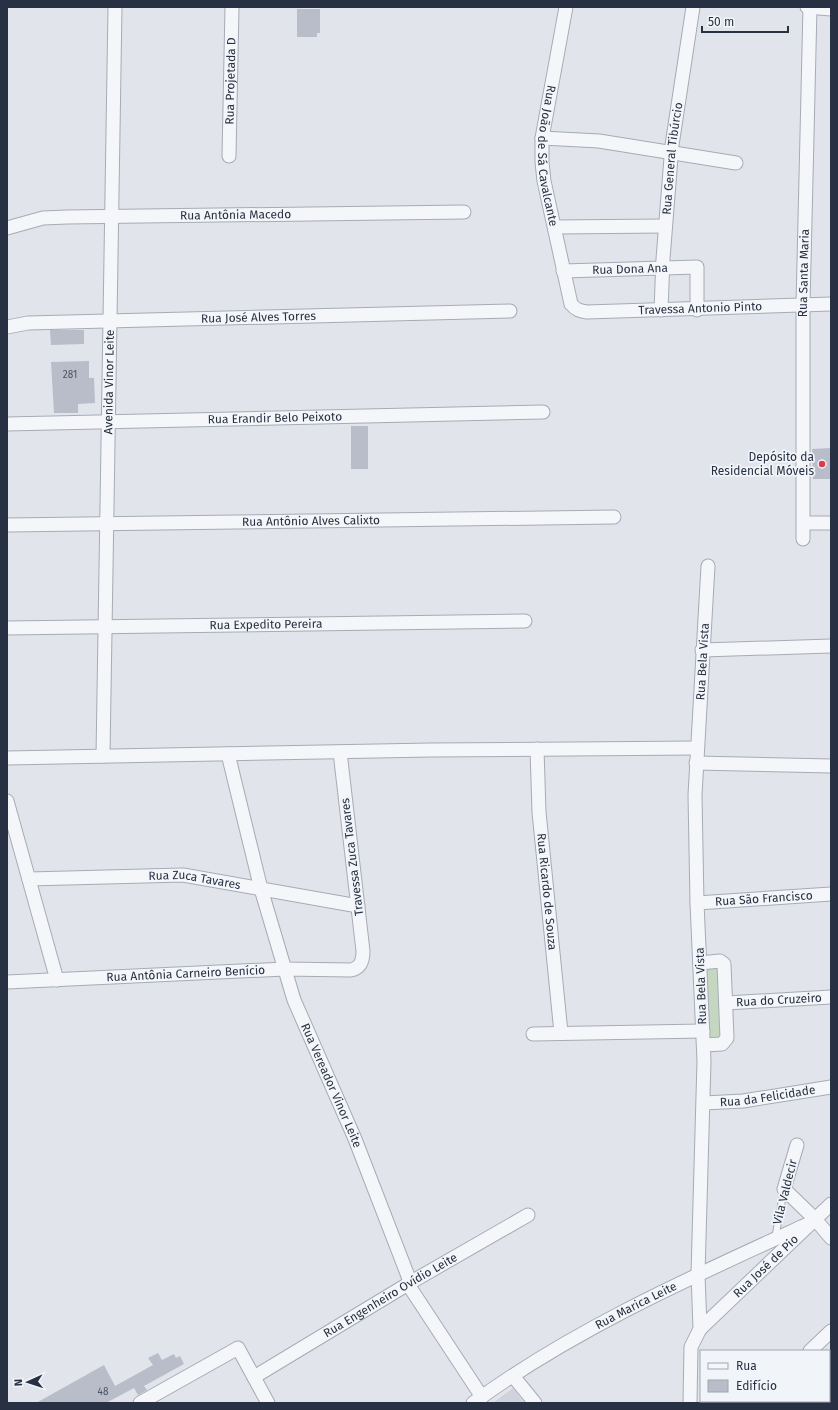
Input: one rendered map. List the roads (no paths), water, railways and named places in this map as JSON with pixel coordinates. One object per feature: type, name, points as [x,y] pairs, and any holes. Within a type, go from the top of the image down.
[{"type":"street","name":"Avenida Vinor Leite","points":[[103,756],[115,7]]},
{"type":"street","name":"Rua Projetada D","points":[[229,156],[232,7]]},
{"type":"street","name":"Rua João de Sá Cavalcante","points":[[566,7],[542,138],[544,181],[571,304]]},
{"type":"street","name":"Rua General Tibúrcio","points":[[661,310],[662,267],[672,152],[693,7]]},
{"type":"street","points":[[808,7],[831,9]]},
{"type":"street","name":"Rua Santa Maria","points":[[803,539],[803,305],[808,7]]},
{"type":"street","points":[[542,138],[599,142],[736,162]]},
{"type":"street","name":"Rua Antônia Macedo","points":[[7,228],[44,218],[464,212]]},
{"type":"street","points":[[555,228],[665,226]]},
{"type":"street","name":"Rua Dona Ana","points":[[563,271],[697,267],[698,310]]},
{"type":"street","name":"Travessa Antonio Pinto","points":[[571,304],[577,310],[581,311],[698,310],[831,304]]},
{"type":"street","name":"Rua José Alves Torres","points":[[7,327],[28,322],[510,311]]},
{"type":"street","name":"Rua Erandir Belo Peixoto","points":[[7,424],[543,412]]},
{"type":"street","name":"Rua Antônio Alves Calixto","points":[[7,525],[614,517]]},
{"type":"street","points":[[804,523],[831,523]]},
{"type":"street","name":"Rua Bela Vista","points":[[694,1398],[691,1347],[700,1329],[698,1274],[704,1103],[704,1045],[697,903],[696,748],[708,566]]},
{"type":"street","name":"Rua Expedito Pereira","points":[[7,628],[524,620]]},
{"type":"street","points":[[702,650],[831,646]]},
{"type":"street","points":[[7,758],[537,749],[696,748]]},
{"type":"street","name":"Rua Ricardo de Souza","points":[[537,749],[539,812],[561,1033]]},
{"type":"street","name":"Travessa Zuca Tavares","points":[[340,752],[363,951],[362,962]]},
{"type":"street","name":"Rua Vereador Vinor Leite","points":[[228,754],[261,890],[294,1000],[355,1139],[411,1289],[478,1400]]},
{"type":"street","points":[[696,763],[831,766]]},
{"type":"street","points":[[7,801],[57,980]]},
{"type":"street","name":"Rua Zuca Tavares","points":[[29,879],[183,875],[358,906]]},
{"type":"street","name":"Rua São Francisco","points":[[697,903],[831,894]]},
{"type":"street","points":[[700,963],[720,961],[724,964],[726,1003],[726,1040],[722,1044],[704,1045]]},
{"type":"street","name":"Rua Antônia Carneiro Benício","points":[[7,982],[285,969],[351,970],[358,968],[362,962]]},
{"type":"street","name":"Rua do Cruzeiro","points":[[726,1003],[831,997]]},
{"type":"street","points":[[533,1034],[703,1031]]},
{"type":"street","name":"Rua da Felicidade","points":[[704,1103],[743,1101],[831,1087]]},
{"type":"street","name":"Vila Valdecir","points":[[784,1189],[797,1145]]},
{"type":"street","points":[[784,1189],[811,1222],[831,1238]]},
{"type":"street","name":"Rua José de Pio","points":[[700,1329],[831,1204]]},
{"type":"street","name":"Rua Engenheiro Ovídio Leite","points":[[254,1377],[410,1283],[528,1215]]},
{"type":"street","name":"Rua Marica Leite","points":[[478,1400],[513,1376],[609,1320],[698,1274],[811,1222]]},
{"type":"street","points":[[811,1350],[831,1331]]},
{"type":"street","points":[[140,1403],[238,1348],[268,1403]]},
{"type":"street","points":[[513,1376],[535,1403]]},
{"type":"lane","name":"Vila Valdecir","points":[[774,1239],[784,1189]]},
{"type":"place","name":"Depósito da Residencial Móveis","points":[[822,464]]}]
